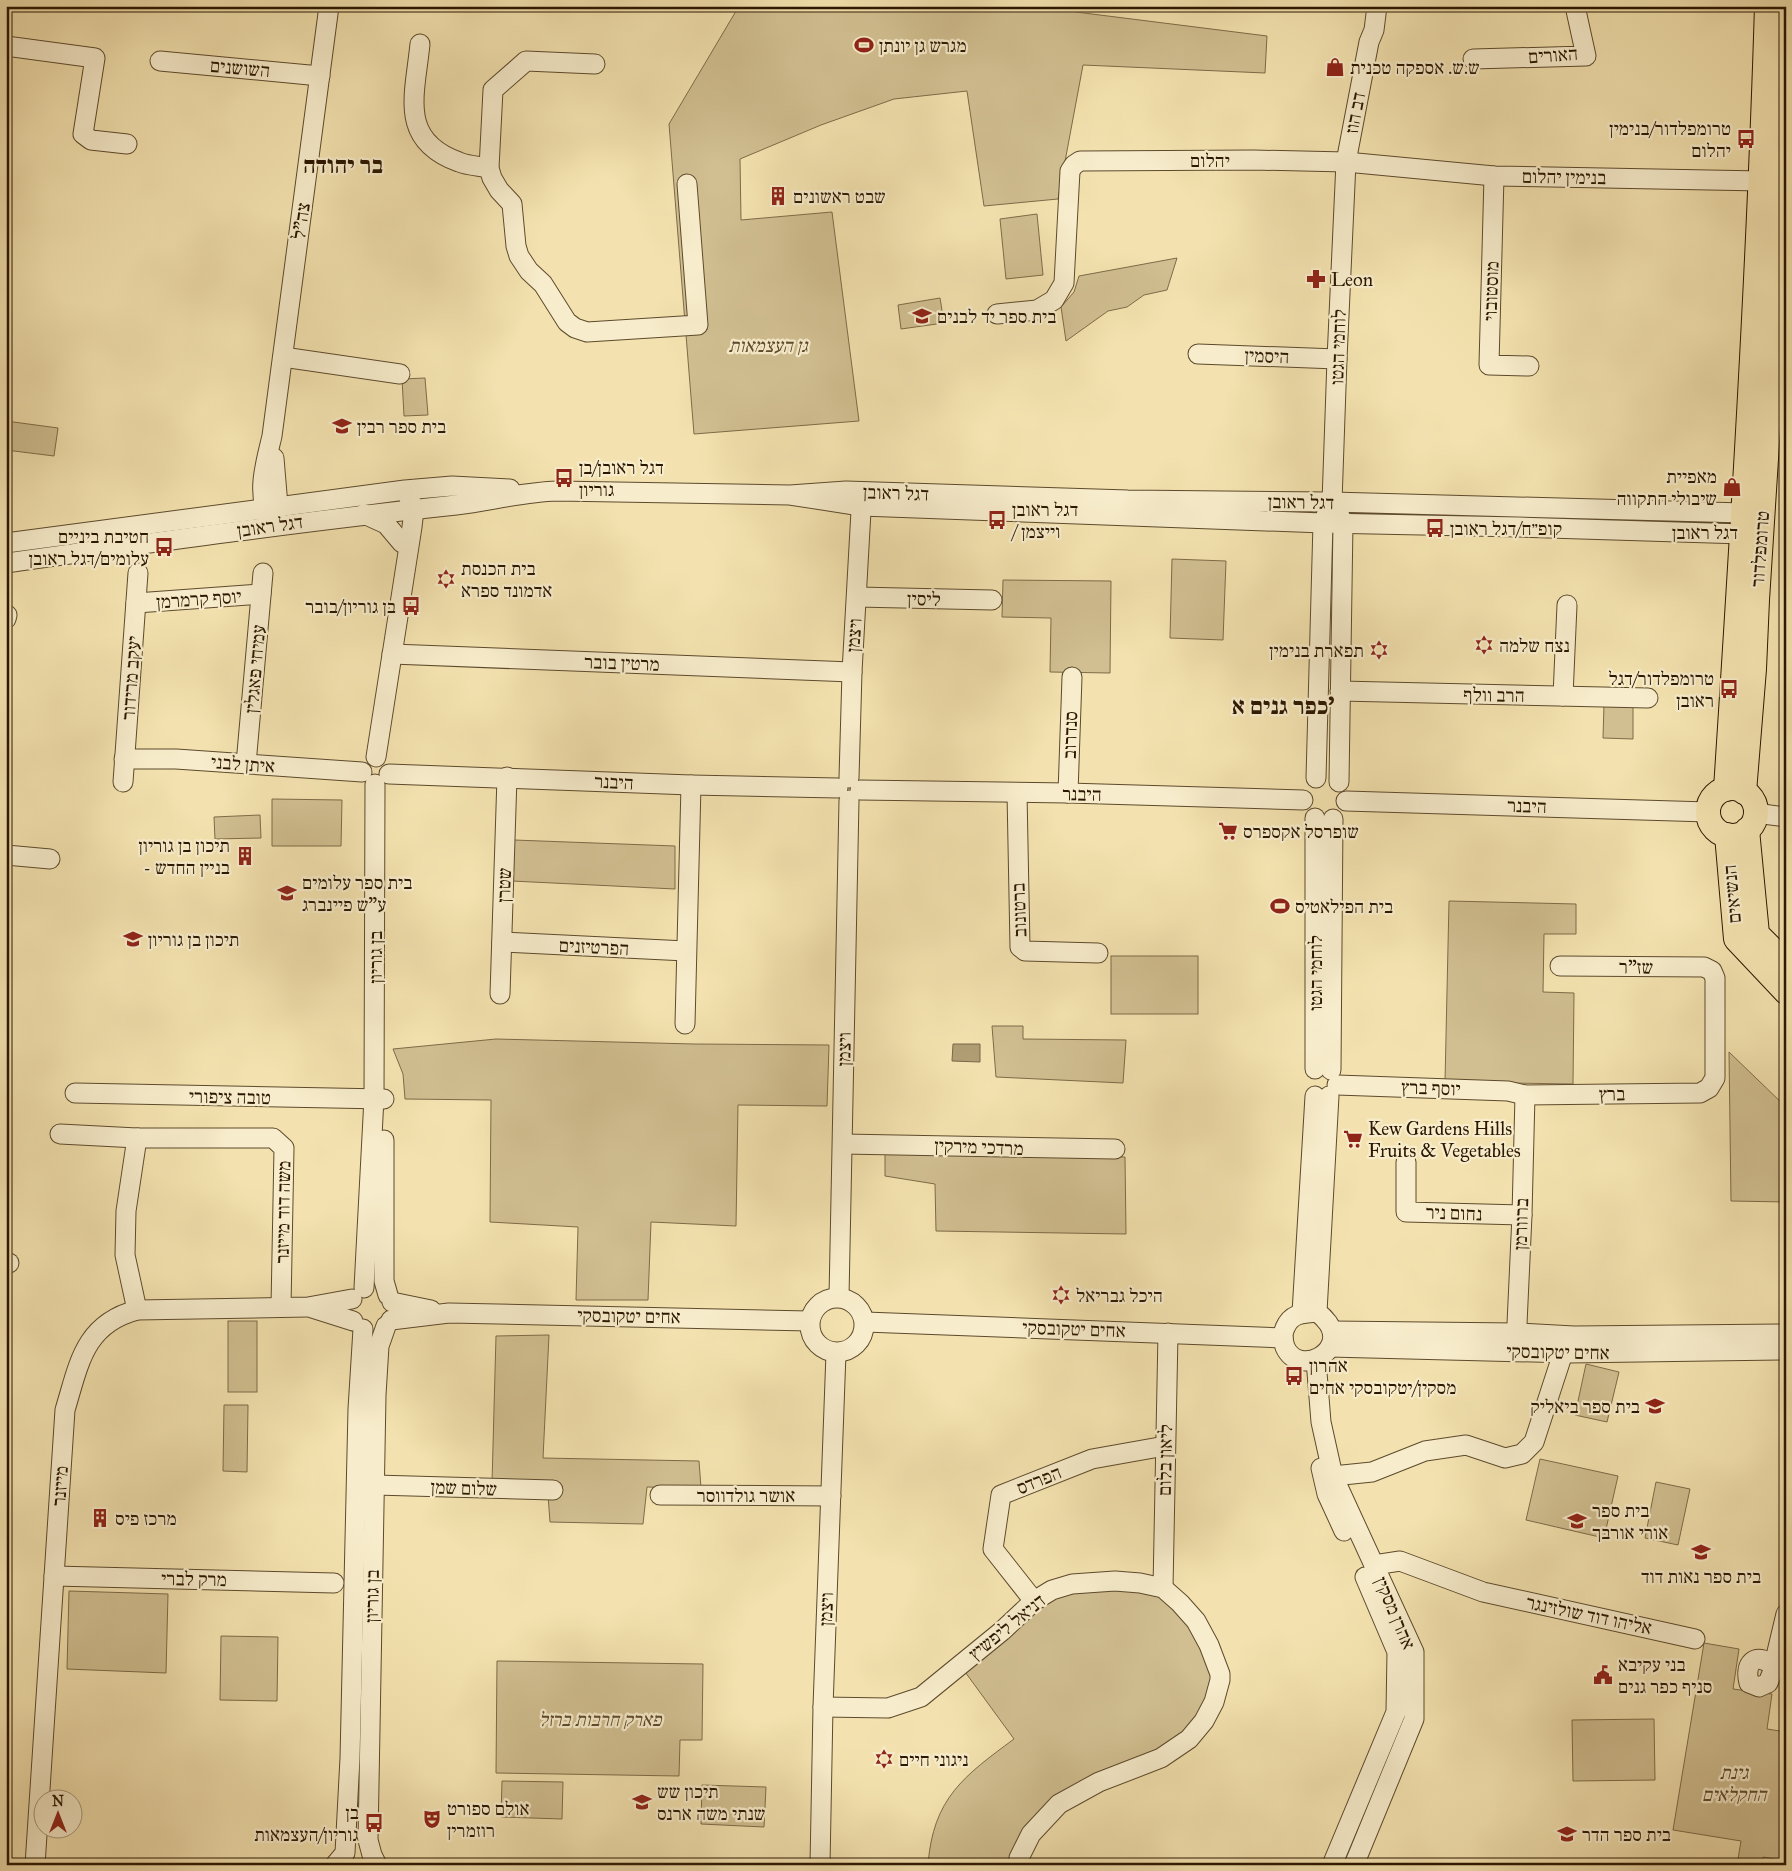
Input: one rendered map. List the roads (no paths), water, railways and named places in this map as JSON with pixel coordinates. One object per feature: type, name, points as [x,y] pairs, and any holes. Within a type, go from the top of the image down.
[{"type":"main road","name":"טרומפלדור","points":[[1767,6],[1770,187]]},
{"type":"main road","name":"טרומפלדור","points":[[1735,790],[1754,669],[1757,600],[1750,524],[1770,187],[1784,6]]},
{"type":"main road","points":[[1735,790],[1752,801],[1743,826],[1720,833],[1709,820],[1709,804],[1713,798],[1735,790]]},
{"type":"main road","name":"הנשיאים","points":[[1743,826],[1757,934],[1786,963]]},
{"type":"main road","name":"הנשיאים","points":[[1743,826],[1736,939],[1786,992]]},
{"type":"street","name":"צה\"ל","points":[[273,526],[264,471],[272,436],[329,6]]},
{"type":"street","name":"דב הוז","points":[[1346,162],[1369,42],[1374,30],[1378,6]]},
{"type":"street","name":"האורים","points":[[1473,59],[1586,56],[1575,6]]},
{"type":"street","points":[[420,44],[413,108],[417,128],[433,149],[460,163],[490,168]]},
{"type":"street","points":[[6,46],[95,58],[83,134],[91,140],[127,144]]},
{"type":"street","name":"השושנים","points":[[160,61],[320,76]]},
{"type":"street","points":[[595,64],[526,61],[493,90],[490,168],[492,178],[499,190],[512,204],[516,246],[520,256],[529,271],[543,284],[567,322],[575,328],[587,332],[698,325],[687,184]]},
{"type":"street","name":"יהלום","points":[[997,314],[1037,310],[1054,300],[1064,283],[1070,172],[1074,165],[1080,161],[1253,160],[1346,162]]},
{"type":"street","name":"בנימין יהלום","points":[[1346,162],[1494,176],[1770,187]]},
{"type":"street","name":"לוחמי הגטו","points":[[1316,778],[1323,523],[1332,502],[1346,162]]},
{"type":"street","name":"מוסטובוי","points":[[1494,176],[1489,365],[1529,366]]},
{"type":"street","name":"היסמין","points":[[1198,354],[1337,359]]},
{"type":"street","points":[[283,357],[400,374]]},
{"type":"street","name":"דגל ראובן","points":[[6,543],[405,490],[452,486],[492,487],[534,492]]},
{"type":"street","points":[[375,777],[388,764],[381,758],[376,757],[405,566],[407,509],[405,490]]},
{"type":"street","name":"דגל ראובן","points":[[6,563],[364,514],[457,505],[534,492],[557,491],[862,498],[1323,523],[1518,527],[1750,524]]},
{"type":"street","name":"דגל ראובן","points":[[862,498],[1332,502],[1750,524]]},
{"type":"street","name":"ויצמן","points":[[839,1297],[852,672],[862,498]]},
{"type":"street","name":"לוחמי הגטו","points":[[1332,502],[1343,523],[1338,782]]},
{"type":"street","points":[[405,566],[402,543],[407,509]]},
{"type":"street","points":[[364,514],[386,524],[402,543]]},
{"type":"street","name":"יעקב מרידור","points":[[123,782],[138,573]]},
{"type":"street","name":"עמיחי פאגלין","points":[[246,764],[263,573]]},
{"type":"street","name":"יוסף קרמרמן","points":[[136,604],[261,594]]},
{"type":"street","name":"ליסין","points":[[857,597],[992,600]]},
{"type":"street","points":[[1563,696],[1567,605]]},
{"type":"street","points":[[6,619],[7,615]]},
{"type":"street","name":"מרטין בובר","points":[[392,654],[852,672]]},
{"type":"street","name":"סנדרוב","points":[[1068,793],[1072,677]]},
{"type":"street","name":"הרב וולף","points":[[1340,691],[1648,698]]},
{"type":"street","name":"איתן לבני","points":[[124,759],[176,759],[246,764],[375,777]]},
{"type":"street","name":"היבנר","points":[[375,777],[507,777],[691,785],[1303,800]]},
{"type":"street","name":"בן גוריון","points":[[375,777],[374,1070],[380,1099],[384,1281],[389,1311],[379,1346],[375,1485],[368,1840],[377,1865]]},
{"type":"street","name":"שטרן","points":[[500,994],[507,777]]},
{"type":"street","points":[[1316,778],[1330,778],[1338,782],[1346,794],[1344,810],[1324,818],[1305,808],[1303,800],[1305,789],[1316,778]]},
{"type":"street","points":[[685,1024],[691,785]]},
{"type":"street","name":"ברטונוב","points":[[1017,793],[1020,947],[1025,951],[1098,953]]},
{"type":"street","name":"היבנר","points":[[1346,801],[1708,812]]},
{"type":"street","points":[[1743,826],[1786,817]]},
{"type":"street","name":"לוחמי הגטו","points":[[1310,1312],[1325,1083],[1324,818]]},
{"type":"street","points":[[6,856],[50,859]]},
{"type":"street","name":"הפרטיזנים","points":[[502,942],[686,951]]},
{"type":"street","name":"שז\"ר","points":[[1560,966],[1704,968],[1712,971],[1715,978],[1715,1078],[1709,1088],[1700,1093]]},
{"type":"street","name":"יוסף ברץ","points":[[1325,1083],[1508,1091],[1524,1095]]},
{"type":"street","name":"טובה ציפורי","points":[[75,1093],[380,1099]]},
{"type":"street","name":"ברץ","points":[[1524,1095],[1700,1093]]},
{"type":"street","name":"ברוורמן","points":[[1516,1342],[1522,1215],[1524,1095]]},
{"type":"street","name":"בן גוריון","points":[[358,1294],[380,1099]]},
{"type":"street","name":"משה דוד מייזנר","points":[[60,1134],[137,1138],[273,1138],[284,1148],[281,1307]]},
{"type":"street","points":[[137,1138],[126,1212],[125,1255],[137,1310]]},
{"type":"street","name":"מרדכי מירקין","points":[[843,1144],[1115,1149]]},
{"type":"street","name":"נחום ניר","points":[[1406,1162],[1406,1212],[1522,1215]]},
{"type":"street","points":[[376,1288],[389,1311],[375,1331],[358,1325],[349,1310],[358,1294],[376,1288]]},
{"type":"street","name":"מייזנר","points":[[35,1865],[65,1410],[80,1361],[90,1338],[124,1314],[137,1310],[308,1307],[358,1294]]},
{"type":"street","points":[[839,1297],[853,1302],[860,1309],[865,1322],[861,1340],[854,1347],[846,1351],[824,1350],[812,1336],[809,1321],[814,1310],[821,1302],[839,1297]]},
{"type":"street","name":"מייזנר","points":[[308,1307],[358,1325]]},
{"type":"street","name":"אחים יטקובסקי","points":[[389,1311],[809,1321]]},
{"type":"street","points":[[1310,1312],[1328,1323],[1331,1339],[1322,1357],[1310,1360],[1298,1359],[1287,1350],[1283,1338],[1284,1329],[1294,1316],[1310,1312]]},
{"type":"street","name":"אחים יטקובסקי","points":[[865,1322],[1283,1338]]},
{"type":"street","name":"בן גוריון","points":[[335,1865],[345,1853],[350,1758],[358,1409],[358,1325]]},
{"type":"street","name":"ליאון בלום","points":[[1163,1588],[1168,1333]]},
{"type":"street","name":"אחים יטקובסקי","points":[[1331,1339],[1516,1342],[1574,1336],[1786,1334]]},
{"type":"street","name":"אחים יטקובסקי","points":[[1516,1342],[1563,1353],[1786,1350]]},
{"type":"street","name":"ויצמן","points":[[820,1865],[822,1707],[836,1352]]},
{"type":"street","points":[[1333,1476],[1372,1472],[1426,1450],[1466,1445],[1504,1458],[1522,1454],[1534,1442],[1563,1353]]},
{"type":"street","name":"אהרן מסקין","points":[[1310,1360],[1333,1476],[1414,1652],[1414,1719],[1354,1865]]},
{"type":"street","name":"אהרן מסקין","points":[[1310,1360],[1312,1428],[1327,1494],[1397,1652],[1396,1712],[1332,1865]]},
{"type":"street","name":"הפרדס","points":[[1034,1601],[993,1549],[1001,1495],[1092,1459],[1165,1446]]},
{"type":"street","name":"שלום שמן","points":[[375,1485],[553,1490]]},
{"type":"street","name":"אושר גולדווסר","points":[[660,1495],[831,1496]]},
{"type":"street","name":"אליהו דוד שולזינגר","points":[[1374,1565],[1400,1561],[1483,1592],[1695,1639]]},
{"type":"street","name":"מרק לברי","points":[[54,1576],[334,1583]]},
{"type":"street","name":"דניאל ליפשיץ","points":[[822,1707],[888,1708],[921,1697],[1002,1631],[1034,1601],[1052,1590],[1072,1584],[1115,1581],[1140,1583],[1163,1588]]},
{"type":"street","points":[[1018,1865],[1019,1858],[1031,1834],[1059,1804],[1099,1782],[1161,1758],[1189,1739],[1204,1721],[1214,1702],[1220,1674],[1209,1645],[1196,1621],[1163,1588]]},
{"type":"street","points":[[1773,1665],[1786,1614]]},
{"type":"place","name":"מגרש גן יונתן","points":[[864,45]]},
{"type":"place","name":"ש.ש. אספקה טכנית","points":[[1335,67]]},
{"type":"place","name":"טרומפלדור/בנימין יהלום","points":[[1746,139]]},
{"type":"place","name":"שבט ראשונים","points":[[778,196]]},
{"type":"place","name":"Leon","points":[[1316,279]]},
{"type":"place","name":"בית ספר יד לבנים","points":[[922,316]]},
{"type":"place","name":"בית ספר רבין","points":[[342,426]]},
{"type":"place","name":"דגל ראובן/בן גוריון","points":[[564,478]]},
{"type":"place","name":"מאפיית שיבולי התקווה","points":[[1732,487]]},
{"type":"place","name":"דגל ראובן / וייצמן","points":[[997,520]]},
{"type":"place","name":"קופ״ח/דגל ראובן","points":[[1435,528]]},
{"type":"place","name":"חטיבת ביניים עלומים/דגל ראובן","points":[[164,547]]},
{"type":"place","name":"בית הכנסת אדמונד ספרא","points":[[446,579]]},
{"type":"place","name":"בן גוריון/בובר","points":[[411,606]]},
{"type":"place","name":"נצח שלמה","points":[[1484,645]]},
{"type":"place","name":"תפארת בנימין","points":[[1379,650]]},
{"type":"place","name":"טרומפלדור/דגל ראובן","points":[[1729,689]]},
{"type":"place","name":"שופרסל אקספרס","points":[[1228,831]]},
{"type":"place","name":"תיכון בן גוריון - בניין החדש","points":[[245,856]]},
{"type":"place","name":"בית ספר עלומים ע\"ש פיינברג","points":[[287,893]]},
{"type":"place","name":"בית הפילאטיס","points":[[1280,906]]},
{"type":"place","name":"תיכון בן גוריון","points":[[133,939]]},
{"type":"place","name":"Kew Gardens Hills Fruits & Vegetables","points":[[1353,1139]]},
{"type":"place","name":"היכל גבריאל","points":[[1061,1295]]},
{"type":"place","name":"אהרון מסקין/יטקובסקי אחים","points":[[1294,1376]]},
{"type":"place","name":"בית ספר ביאליק","points":[[1655,1406]]},
{"type":"place","name":"מרכז פיס","points":[[100,1518]]},
{"type":"place","name":"בית ספר אורי אורבך","points":[[1577,1521]]},
{"type":"place","name":"בית ספר נאות דוד","points":[[1701,1552]]},
{"type":"place","name":"בני עקיבא סניף כפר גנים","points":[[1603,1675]]},
{"type":"place","name":"ניגוני חיים","points":[[884,1759]]},
{"type":"place","name":"תיכון שש שנתי משה ארנס","points":[[642,1802]]},
{"type":"place","name":"אולם ספורט רוזמרין","points":[[432,1819]]},
{"type":"place","name":"בן גוריון/העצמאות","points":[[374,1823]]},
{"type":"place","name":"בית ספר הדר","points":[[1567,1834]]},
{"type":"district","name":"בר יהודה","points":[[343,165]]},
{"type":"district","name":"כפר גנים א'","points":[[1283,706]]},
{"type":"park label","name":"גן העצמאות","points":[[768,345]]},
{"type":"park label","name":"פארק חרבות ברזל","points":[[600,1719]]},
{"type":"park label","name":"גינת החקלאים","points":[[1734,1783]]}]
